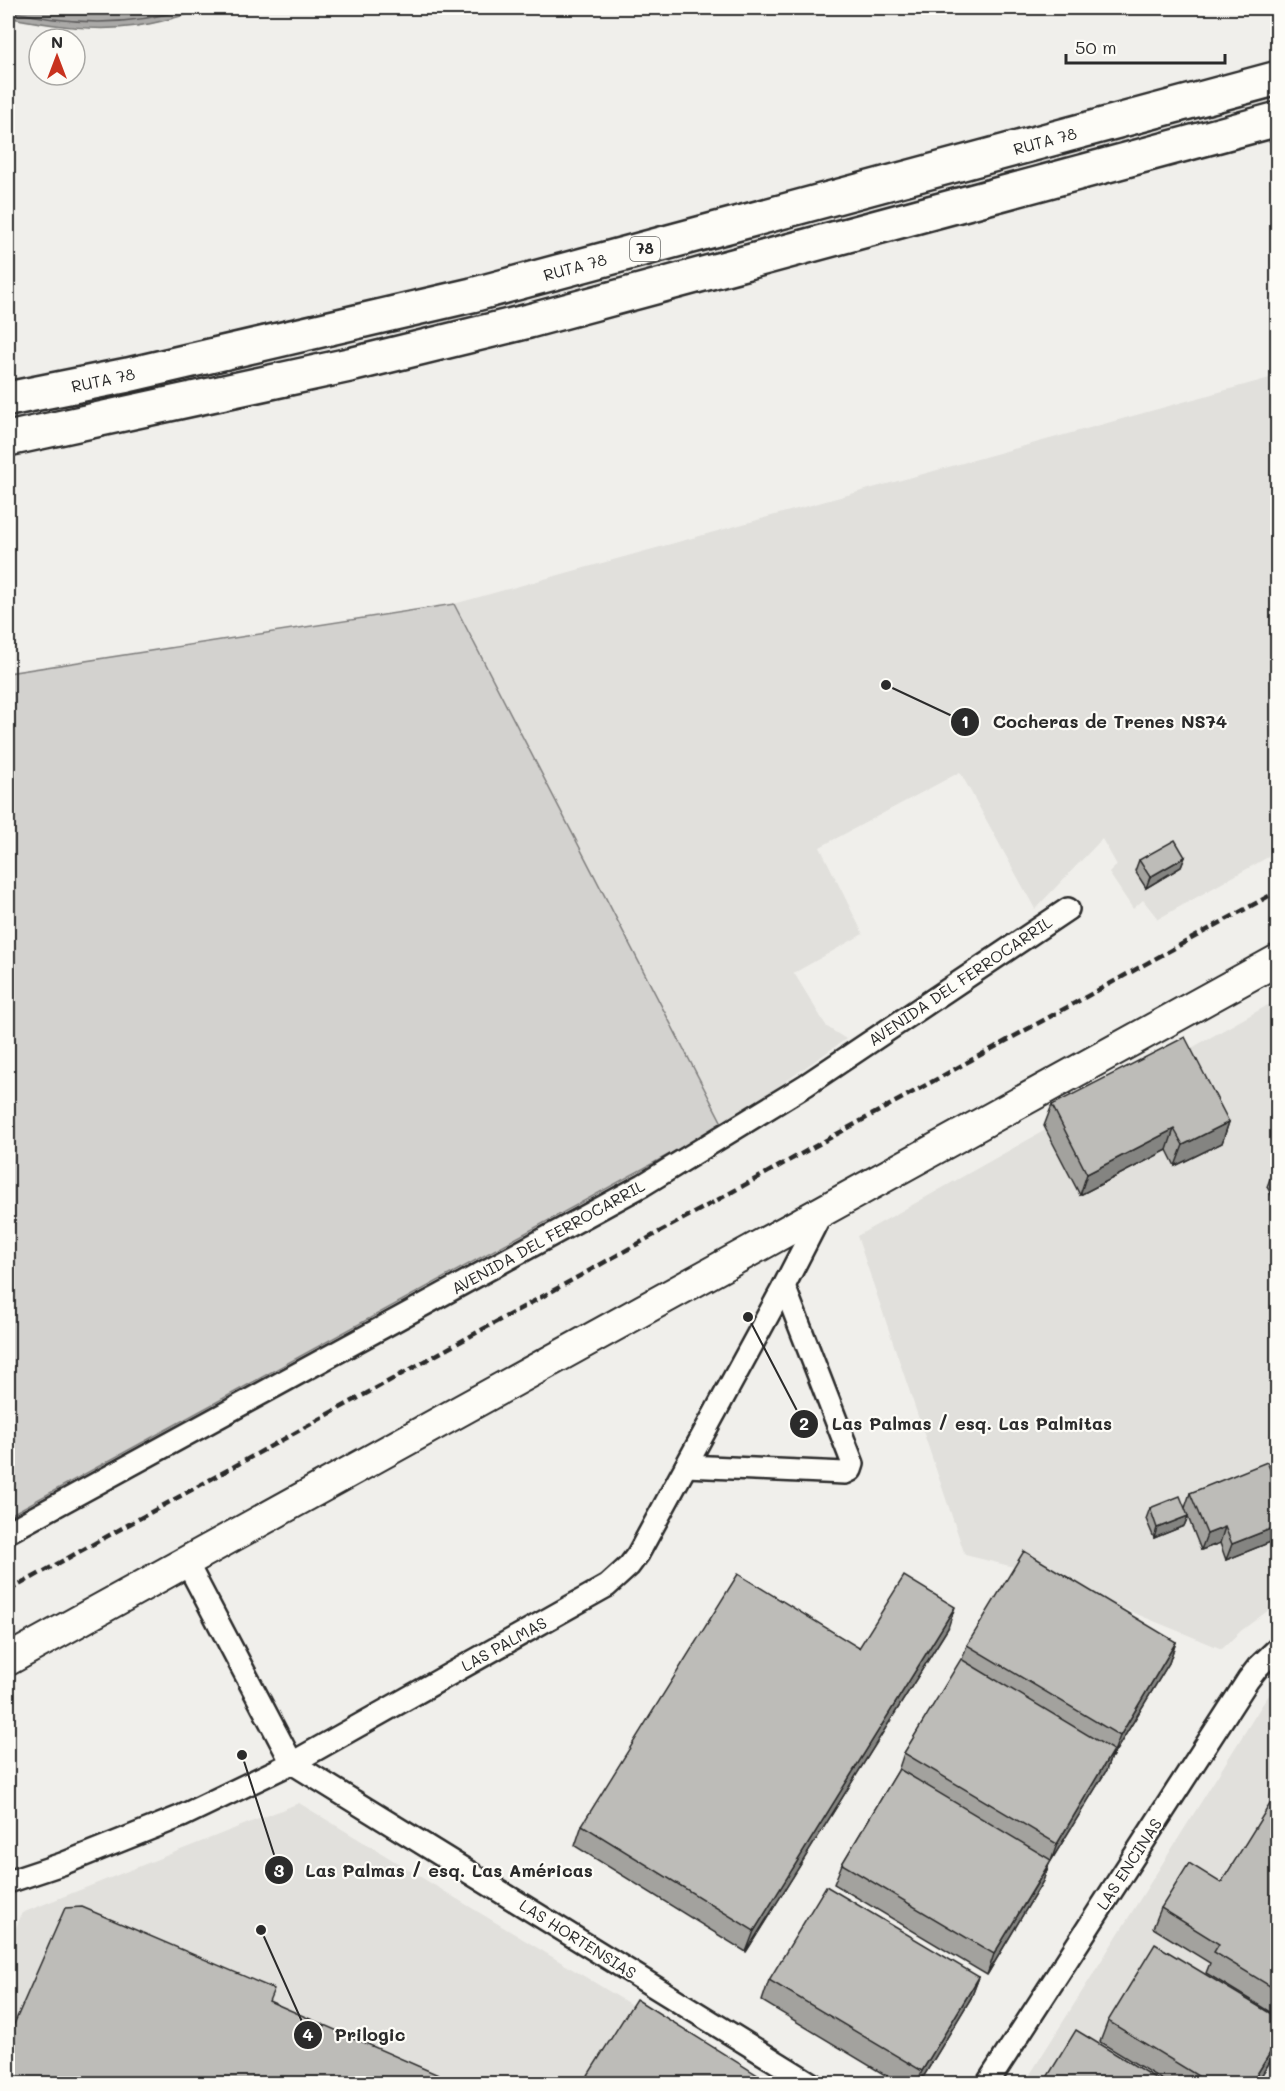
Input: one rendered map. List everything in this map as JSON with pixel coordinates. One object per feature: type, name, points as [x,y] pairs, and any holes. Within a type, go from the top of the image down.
[{"type":"highway","name":"RUTA 78","points":[[8,399],[173,365],[472,295],[1278,78]]},
{"type":"highway","name":"78","points":[[8,439],[343,367],[529,321],[1278,119]]},
{"type":"main road","points":[[8,1660],[1278,960]]},
{"type":"street","name":"AVENIDA DEL FERROCARRIL","points":[[8,1532],[643,1185],[806,1085],[1068,909]]},
{"type":"street","name":"LAS PALMAS","points":[[8,1882],[62,1864],[182,1816],[292,1763],[607,1586],[629,1566],[638,1554],[784,1287],[822,1212]]},
{"type":"street","points":[[686,1466],[845,1473],[851,1470],[853,1464],[784,1287]]},
{"type":"street","points":[[186,1561],[292,1763]]},
{"type":"street","name":"LAS ENCINAS","points":[[987,2084],[1248,1680],[1278,1648]]},
{"type":"street","name":"LAS HORTENSIAS","points":[[292,1763],[812,2084]]},
{"type":"shaded area","points":[[1277,376],[1277,852],[1158,919],[1143,900],[1133,909],[1109,873],[1117,865],[1102,839],[1035,909],[960,772],[820,847],[863,934],[794,973],[827,1027],[846,1039],[723,1125],[454,604]]},
{"type":"shaded area","points":[[454,604],[723,1125],[8,1516],[8,673]]},
{"type":"shaded area","points":[[1277,1000],[1277,1604],[1242,1630],[1222,1649],[1034,1572],[965,1555],[857,1236]]},
{"type":"shaded area","points":[[1277,1684],[1277,2083],[1024,2084],[1262,1705]]},
{"type":"shaded area","points":[[299,1803],[760,2083],[8,2084],[8,1947],[22,1913]]},
{"type":"water","points":[[8,8],[208,8],[155,23],[122,28],[62,26],[8,17]]},
{"type":"building","points":[[1175,840],[1185,857],[1150,877],[1139,860]]},
{"type":"building","points":[[1185,1037],[1229,1122],[1183,1145],[1174,1129],[1087,1174],[1052,1105]]},
{"type":"building","points":[[1278,1173],[1278,1188],[1271,1176]]},
{"type":"building","points":[[1267,1462],[1278,1488],[1278,1526],[1232,1544],[1225,1527],[1207,1534],[1190,1493]]},
{"type":"building","points":[[1180,1496],[1188,1516],[1157,1528],[1150,1508]]},
{"type":"building","points":[[1024,1551],[1176,1642],[1120,1736],[967,1645]]},
{"type":"building","points":[[738,1574],[859,1648],[904,1576],[955,1607],[754,1931],[582,1825]]},
{"type":"building","points":[[961,1659],[1113,1750],[1057,1844],[904,1753]]},
{"type":"building","points":[[899,1769],[1051,1860],[994,1954],[842,1864]]},
{"type":"building","points":[[1270,1804],[1278,1808],[1278,1991],[1214,1952],[1219,1944],[1161,1908],[1189,1863],[1221,1883]]},
{"type":"building","points":[[826,1886],[979,1977],[922,2071],[769,1980]]},
{"type":"building","points":[[82,1907],[274,1989],[269,2001],[459,2084],[8,2084],[8,2038],[65,1908]]},
{"type":"building","points":[[1155,1944],[1278,2018],[1278,2040],[1251,2084],[1211,2084],[1108,2021]]},
{"type":"building","points":[[636,1999],[772,2084],[583,2083]]},
{"type":"building","points":[[1076,2030],[1165,2084],[1043,2084]]},
{"type":"railway","points":[[8,1591],[1278,891]]},
{"type":"place","name":"Cocheras de Trenes NS74","points":[[886,685]]},
{"type":"place","name":"Las Palmas / esq. Las Palmitas","points":[[748,1317]]},
{"type":"place","name":"Las Palmas / esq. Las Américas","points":[[242,1755]]},
{"type":"place","name":"Prilogic","points":[[261,1930]]}]
